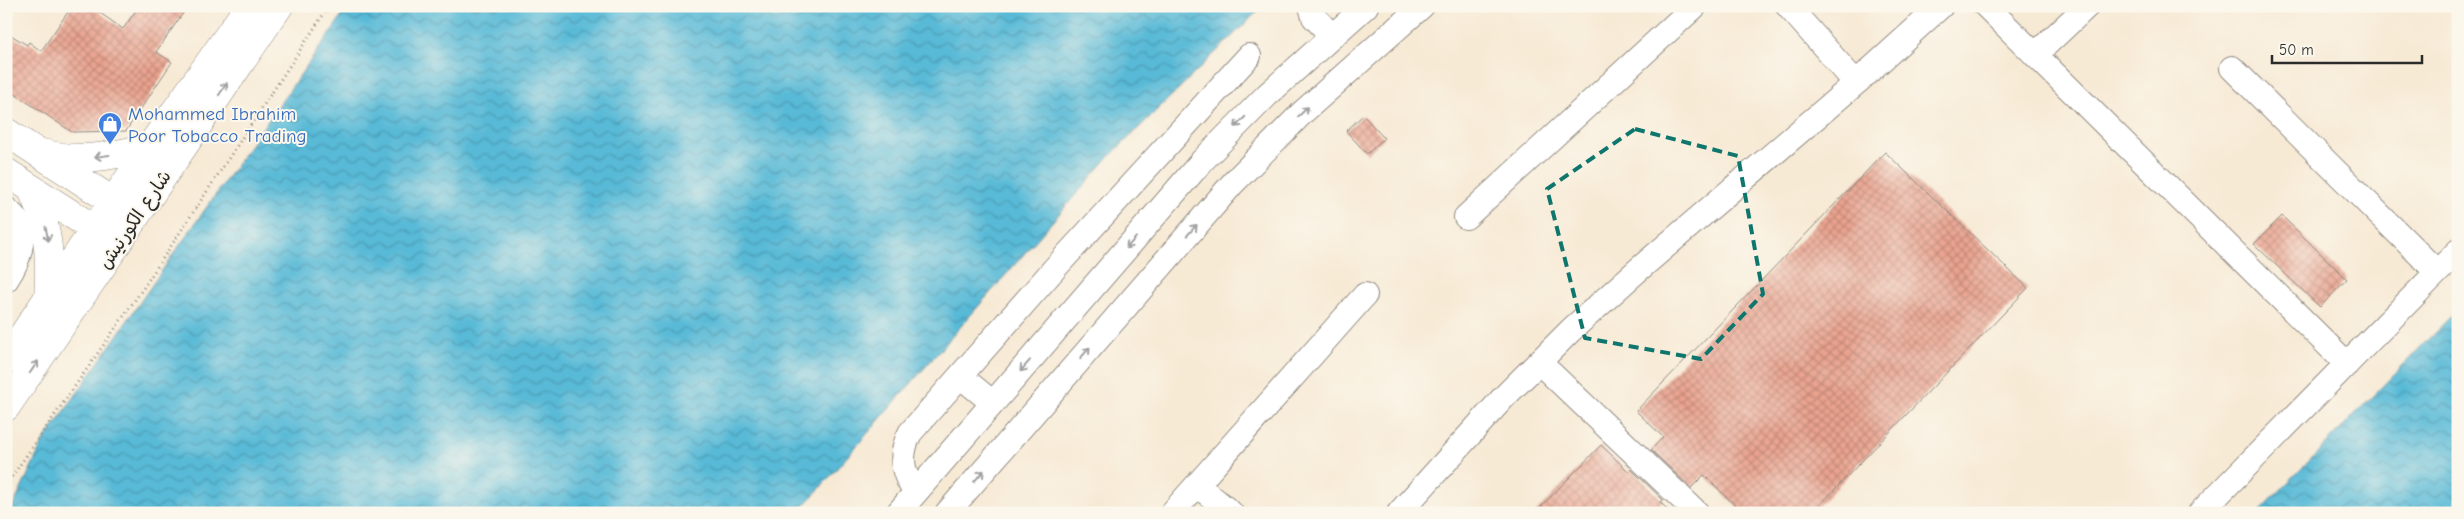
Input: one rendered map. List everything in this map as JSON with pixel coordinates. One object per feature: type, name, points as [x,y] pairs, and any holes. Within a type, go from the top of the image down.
[{"type":"main road","name":"شارع الكورنيش","points":[[6,360],[112,202],[249,6]]},
{"type":"main road","name":"شارع الكورنيش","points":[[6,407],[279,6]]},
{"type":"main road","points":[[6,132],[136,216]]},
{"type":"main road","points":[[32,150],[67,158],[85,158],[150,147]]},
{"type":"main road","points":[[6,172],[117,244]]},
{"type":"main road","points":[[31,188],[39,204],[49,240],[51,268],[48,298]]},
{"type":"street","points":[[1312,6],[1314,17],[1332,36]]},
{"type":"street","points":[[898,513],[1202,161],[1267,95],[1366,6]]},
{"type":"street","points":[[947,513],[1233,183],[1302,112],[1422,6]]},
{"type":"street","points":[[1466,217],[1695,6]]},
{"type":"street","points":[[1788,6],[1856,83]]},
{"type":"street","points":[[1399,513],[1468,435],[1538,362],[1631,276],[1856,83],[1941,6]]},
{"type":"street","points":[[1986,6],[2346,364]]},
{"type":"street","points":[[2035,55],[2087,6]]},
{"type":"street","points":[[916,492],[908,482],[903,470],[904,444],[910,432],[1062,261],[1249,56]]},
{"type":"street","points":[[2232,68],[2437,272]]},
{"type":"street","points":[[6,209],[18,223],[22,237],[22,250],[17,264],[6,280]]},
{"type":"street","points":[[2200,513],[2458,251]]},
{"type":"street","points":[[1172,513],[1364,295]]},
{"type":"street","points":[[1538,362],[1697,513]]},
{"type":"street","points":[[960,376],[993,402]]},
{"type":"street","points":[[1196,485],[1231,513]]},
{"type":"path","points":[[6,485],[142,290],[329,6]]},
{"type":"highlighted area","points":[[1635,129],[1738,156],[1763,294],[1701,359],[1585,338],[1547,189]]},
{"type":"water","points":[[349,6],[1263,6],[1106,160],[798,513],[10,513],[43,442]]},
{"type":"water","points":[[2458,309],[2458,513],[2258,513]]},
{"type":"building","points":[[72,6],[90,6],[123,29],[139,6],[188,6],[156,52],[172,62],[126,131],[72,132],[6,88],[6,32],[27,45],[29,42],[41,51]]},
{"type":"building","points":[[1363,115],[1384,138],[1367,154],[1346,131]]},
{"type":"building","points":[[1885,152],[2028,288],[1812,513],[1743,513],[1704,475],[1691,488],[1651,450],[1663,437],[1636,411]]},
{"type":"building","points":[[2282,216],[2347,279],[2320,307],[2254,244]]},
{"type":"building","points":[[1601,445],[1629,472],[1631,469],[1663,500],[1660,502],[1671,513],[1535,513]]},
{"type":"place","name":"Mohammed Ibrahim Poor Tobacco Trading","points":[[110,145]]}]
